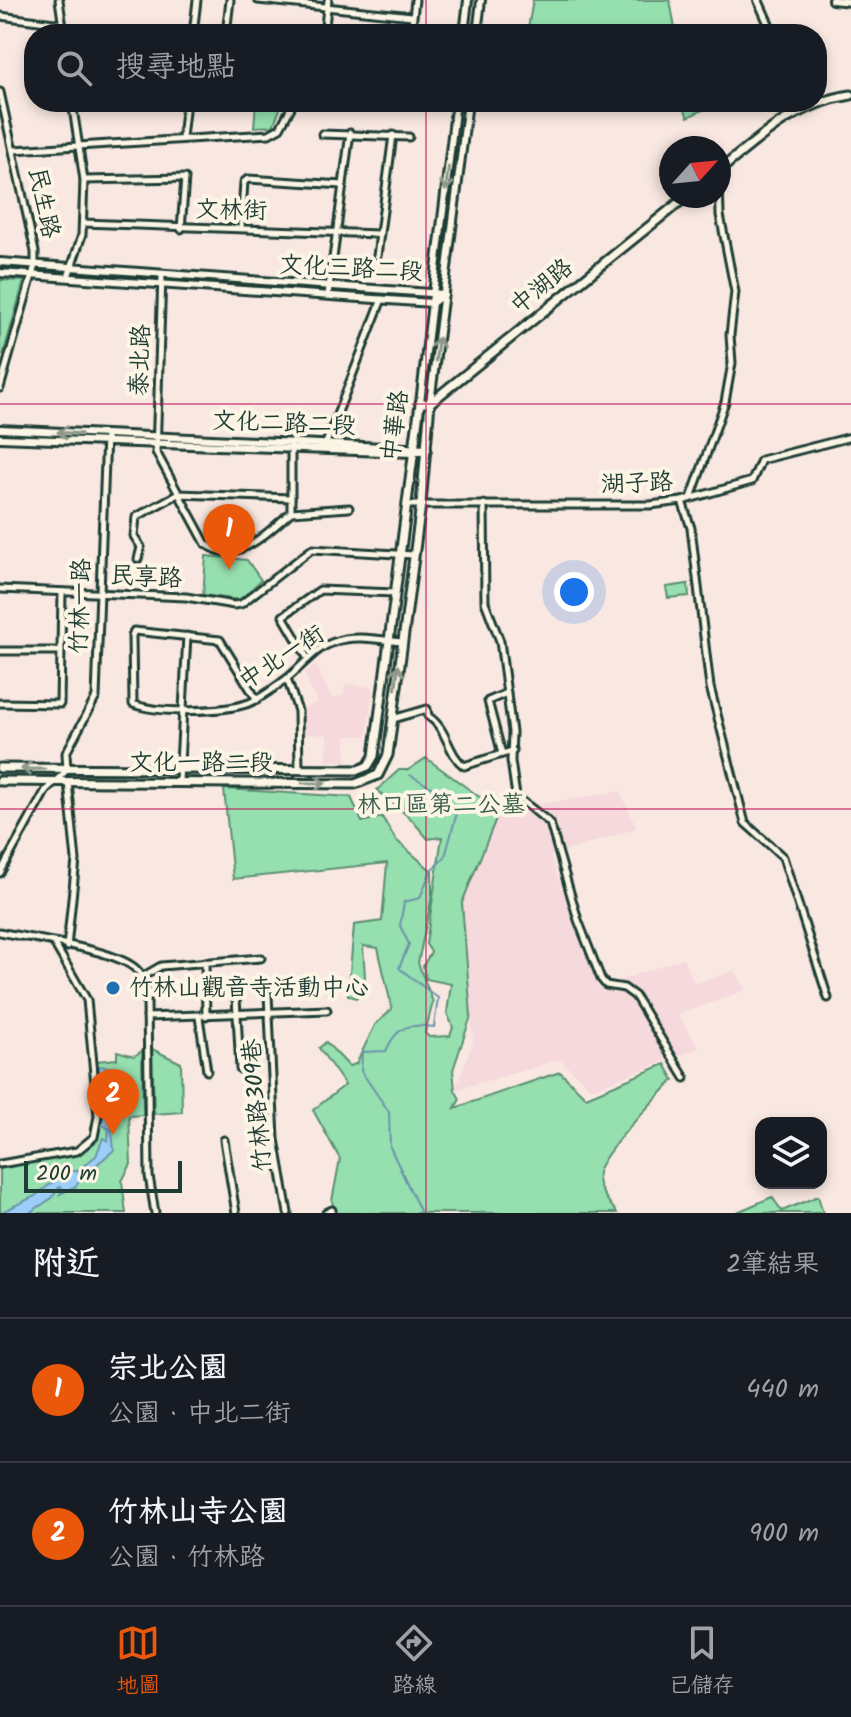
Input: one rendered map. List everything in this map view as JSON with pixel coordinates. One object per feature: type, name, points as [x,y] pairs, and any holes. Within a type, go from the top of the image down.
[{"type":"main road","points":[[827,100],[851,95]]},
{"type":"main road","points":[[731,161],[793,112]]},
{"type":"main road","name":"中湖路","points":[[430,403],[672,208]]},
{"type":"main road","points":[[420,403],[430,403]]},
{"type":"main road","name":"中華路","points":[[374,756],[420,403]]},
{"type":"main road","name":"中華路","points":[[388,755],[421,504],[430,403]]},
{"type":"main road","name":"文化一路二段","points":[[0,781],[355,784],[378,775],[388,755]]},
{"type":"main road","name":"文化一路二段","points":[[0,768],[358,770],[368,766],[374,756]]},
{"type":"main road","points":[[67,770],[68,782]]},
{"type":"street","points":[[0,16],[62,24],[59,0]]},
{"type":"street","points":[[194,24],[197,0]]},
{"type":"street","points":[[227,24],[230,0]]},
{"type":"street","points":[[258,0],[328,3],[412,16]]},
{"type":"street","points":[[412,24],[415,0]]},
{"type":"street","points":[[465,24],[468,0]]},
{"type":"street","points":[[478,24],[481,0]]},
{"type":"street","points":[[758,0],[769,24]]},
{"type":"street","points":[[832,0],[851,2]]},
{"type":"street","points":[[325,24],[328,3]]},
{"type":"street","name":"民生路","points":[[0,92],[35,265],[0,388]]},
{"type":"street","points":[[68,277],[83,223],[84,180],[73,112]]},
{"type":"street","points":[[182,138],[185,112]]},
{"type":"street","points":[[14,150],[269,134],[280,128],[289,112]]},
{"type":"street","name":"中華路","points":[[420,403],[455,112]]},
{"type":"street","name":"中華路","points":[[430,403],[467,112]]},
{"type":"street","points":[[328,295],[350,133]]},
{"type":"street","points":[[322,134],[409,137]]},
{"type":"street","points":[[377,256],[393,135]]},
{"type":"street","points":[[84,180],[185,178],[181,229]]},
{"type":"street","points":[[241,227],[246,179],[343,185]]},
{"type":"street","points":[[691,498],[725,402],[732,363],[730,335],[735,292],[720,208]]},
{"type":"street","name":"文林街","points":[[83,223],[378,234]]},
{"type":"street","name":"文化三路二段","points":[[0,262],[432,303],[444,294]]},
{"type":"street","name":"文化三路二段","points":[[0,273],[329,284],[444,294]]},
{"type":"street","name":"泰北路","points":[[155,442],[162,279]]},
{"type":"street","points":[[326,443],[382,299]]},
{"type":"street","name":"文化二路二段","points":[[0,429],[106,435],[155,442]]},
{"type":"street","name":"竹林一路","points":[[67,770],[66,753],[96,697],[106,435]]},
{"type":"street","name":"湖子路","points":[[406,505],[650,505],[682,501],[752,481],[761,460],[851,437]]},
{"type":"street","name":"文化二路二段","points":[[0,438],[105,444],[155,442],[427,449]]},
{"type":"street","points":[[155,442],[178,494],[206,544],[217,549],[250,547],[291,512],[349,508]]},
{"type":"street","name":"文化二路二段","points":[[291,446],[326,443],[414,449]]},
{"type":"street","points":[[291,446],[291,512]]},
{"type":"street","points":[[138,559],[141,547],[134,536],[136,517],[178,494],[291,498]]},
{"type":"street","points":[[682,501],[691,528],[710,687],[745,823],[783,857],[828,998]]},
{"type":"street","points":[[484,504],[485,602],[500,641],[516,796],[550,823],[578,920],[601,979],[606,985],[624,988],[635,996],[685,1078]]},
{"type":"street","name":"民享路","points":[[0,589],[186,597],[234,605],[241,604],[312,549],[413,555]]},
{"type":"street","points":[[308,659],[283,616],[320,590],[395,593]]},
{"type":"street","points":[[0,703],[60,704],[62,592]]},
{"type":"street","name":"中北一街","points":[[187,636],[134,631],[133,704],[182,710],[237,707],[257,700],[333,642],[402,642]]},
{"type":"street","points":[[179,782],[187,636],[220,640],[226,645],[257,700]]},
{"type":"street","points":[[0,651],[61,651]]},
{"type":"street","points":[[287,679],[298,711],[299,771]]},
{"type":"street","points":[[502,754],[488,701],[507,693]]},
{"type":"street","points":[[392,719],[427,709],[428,716],[445,730],[459,763],[464,766],[513,751]]},
{"type":"street","points":[[0,873],[46,790],[67,770]]},
{"type":"street","points":[[67,947],[76,860],[68,782]]},
{"type":"street","points":[[0,932],[122,959],[142,977],[147,1017],[149,1176],[155,1213]]},
{"type":"street","points":[[0,1164],[77,1151],[94,1137],[98,1116],[87,1000],[54,944]]},
{"type":"street","points":[[142,977],[161,966],[261,958]]},
{"type":"street","points":[[205,962],[202,1016],[207,1071]]},
{"type":"street","name":"竹林路309巷","points":[[268,994],[275,1139],[288,1213]]},
{"type":"street","points":[[236,997],[240,1069]]},
{"type":"street","points":[[147,1017],[327,1010]]},
{"type":"street","points":[[224,1140],[236,1213]]},
{"type":"shaded area","points":[[316,665],[332,699],[344,694],[345,684],[373,687],[367,736],[346,736],[346,761],[327,761],[327,735],[300,734],[300,710],[317,703],[304,673]]},
{"type":"shaded area","points":[[620,791],[637,828],[550,856],[598,988],[683,958],[695,984],[735,970],[746,990],[678,1015],[699,1048],[592,1089],[560,1060],[455,1090],[473,1042],[462,903],[499,811]]},
{"type":"green space","points":[[533,0],[670,0],[674,24],[529,24]]},
{"type":"green space","points":[[255,112],[279,112],[273,126],[254,127]]},
{"type":"green space","points":[[0,280],[24,281],[3,355],[0,355]]},
{"type":"green space","points":[[206,556],[247,560],[261,580],[240,600],[203,595]]},
{"type":"green space","points":[[688,584],[689,596],[668,598],[666,587]]},
{"type":"green space","name":"林口區第二公墓","points":[[426,758],[499,811],[462,903],[471,1016],[453,1070],[455,1090],[460,1099],[455,1108],[560,1072],[586,1097],[665,1064],[674,1080],[619,1139],[598,1173],[601,1189],[617,1213],[335,1213],[332,1201],[340,1159],[313,1110],[345,1085],[319,1048],[326,1042],[349,1066],[356,1064],[375,1025],[392,1009],[378,948],[363,946],[366,993],[356,998],[348,995],[354,925],[382,921],[387,863],[233,879],[224,789],[351,797],[362,822],[382,817],[396,840],[432,871],[432,896],[418,963],[433,1002],[425,1033],[429,1037],[450,1036],[453,1027],[447,1013],[451,984],[426,979],[423,966],[431,952],[426,944],[442,837],[428,839],[411,819],[377,790],[399,770],[408,770]]},
{"type":"green space","points":[[152,1049],[181,1063],[182,1112],[154,1114]]},
{"type":"green space","points":[[117,1051],[134,1056],[142,1051],[143,1115],[129,1116],[131,1164],[122,1181],[126,1213],[0,1213],[0,1169],[74,1154],[94,1139],[98,1122],[97,1061],[117,1059]]},
{"type":"green space","points":[[818,1196],[823,1213],[735,1213],[772,1197],[782,1211]]},
{"type":"water","points":[[99,1066],[114,1068],[111,1078],[101,1081],[110,1112],[114,1150],[76,1186],[60,1194],[63,1189],[59,1187],[52,1198],[29,1213],[0,1213],[35,1196],[67,1171],[77,1171],[96,1156],[103,1138],[108,1141],[109,1129],[100,1123]]},
{"type":"waterway","points":[[410,775],[438,791],[456,816],[445,857],[431,870],[420,898],[404,902],[400,926],[409,944],[399,968],[438,998],[434,1027],[404,1028],[394,1036],[386,1051],[362,1052],[361,1071],[389,1112],[390,1147],[421,1213]]},
{"type":"place","name":"宗北公園","points":[[229,570]]},
{"type":"place","name":"竹林山觀音寺活動中心","points":[[113,988]]},
{"type":"place","name":"竹林山寺公園","points":[[113,1135]]}]
